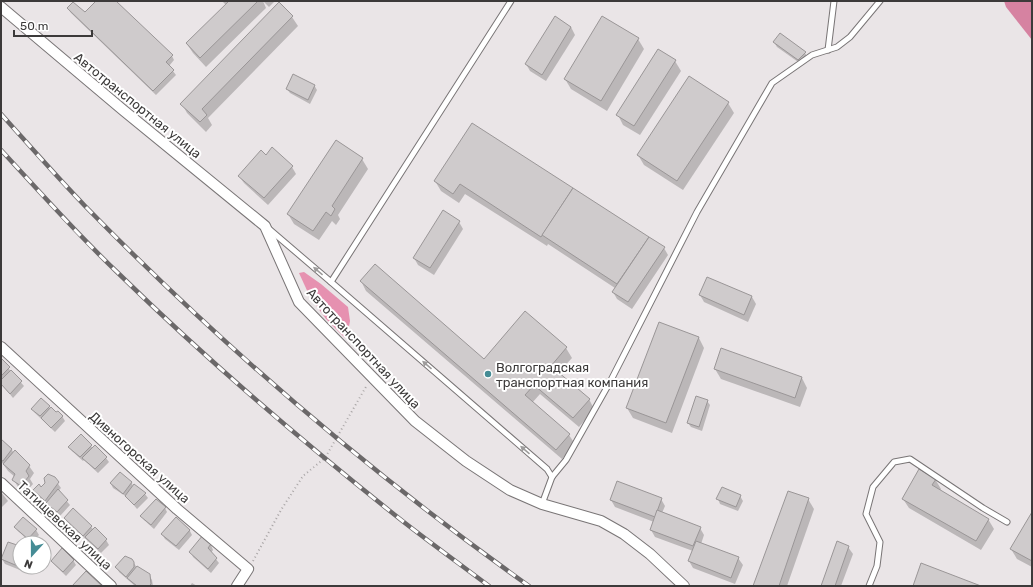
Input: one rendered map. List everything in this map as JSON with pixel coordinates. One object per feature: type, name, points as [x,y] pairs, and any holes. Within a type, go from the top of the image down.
[{"type":"street","name":"Автотранспортная улица","points":[[1,7],[123,110],[265,226],[299,302],[415,421],[466,461],[510,490],[542,504],[601,521],[618,531],[650,554],[684,586]]},
{"type":"street","name":"Дивногорская улица","points":[[1,347],[177,509],[248,569]]},
{"type":"street","name":"Татищевская улица","points":[[1,483],[111,586]]},
{"type":"street","points":[[237,586],[248,569]]},
{"type":"lane","points":[[331,282],[511,1]]},
{"type":"lane","points":[[828,50],[834,1]]},
{"type":"lane","points":[[542,504],[552,477],[566,460],[610,382],[697,212],[772,83],[812,55],[837,47],[850,37],[880,1]]},
{"type":"lane","points":[[265,226],[546,469],[552,477]]},
{"type":"lane","points":[[869,586],[877,566],[880,542],[866,514],[873,487],[894,462],[910,459],[983,508],[1007,522]]},
{"type":"path","points":[[248,569],[281,510],[303,476],[325,458],[372,377]]},
{"type":"shaded area","points":[[1004,1],[1032,1],[1032,40],[1006,7]]},
{"type":"shaded area","points":[[304,272],[348,307],[350,321],[345,338],[326,319],[310,297],[299,273]]},
{"type":"building","points":[[96,1],[116,1],[173,55],[166,62],[174,70],[153,91],[67,8],[73,2],[85,12]]},
{"type":"building","points":[[229,1],[258,1],[200,58],[186,43]]},
{"type":"building","points":[[279,2],[293,16],[202,109],[207,115],[200,122],[180,104]]},
{"type":"building","points":[[555,16],[571,27],[542,75],[525,64]]},
{"type":"building","points":[[602,16],[639,38],[601,101],[564,79]]},
{"type":"building","points":[[780,33],[806,52],[798,60],[773,42]]},
{"type":"building","points":[[658,49],[676,60],[634,126],[616,115]]},
{"type":"building","points":[[293,74],[315,85],[308,100],[286,89]]},
{"type":"building","points":[[689,76],[729,102],[677,181],[637,155]]},
{"type":"building","points":[[472,123],[573,188],[541,237],[460,184],[453,194],[434,181]]},
{"type":"building","points":[[336,140],[363,158],[332,206],[335,209],[331,216],[326,212],[313,231],[287,214]]},
{"type":"building","points":[[272,147],[293,166],[264,198],[238,176],[261,150],[266,155]]},
{"type":"building","points":[[573,188],[649,237],[617,284],[542,235]]},
{"type":"building","points":[[443,210],[460,221],[430,268],[413,258]]},
{"type":"building","points":[[649,237],[665,247],[628,302],[612,292]]},
{"type":"building","points":[[375,264],[484,359],[525,311],[567,347],[551,366],[590,399],[573,418],[534,385],[525,395],[570,434],[556,450],[360,281]]},
{"type":"building","points":[[707,277],[752,296],[744,315],[699,295]]},
{"type":"building","points":[[659,322],[699,337],[666,423],[626,408]]},
{"type":"building","points":[[721,348],[802,377],[795,398],[714,369]]},
{"type":"building","points":[[1,358],[10,367],[1,376]]},
{"type":"building","points":[[11,370],[22,381],[10,394],[1,384],[1,380]]},
{"type":"building","points":[[696,396],[708,400],[699,427],[687,423]]},
{"type":"building","points":[[41,398],[50,406],[40,416],[31,409]]},
{"type":"building","points":[[51,407],[63,416],[51,428],[41,418]]},
{"type":"building","points":[[81,434],[92,445],[80,457],[68,447]]},
{"type":"building","points":[[1,439],[12,449],[3,461],[1,460]]},
{"type":"building","points":[[95,445],[107,457],[95,469],[82,458]]},
{"type":"building","points":[[15,450],[30,465],[26,471],[29,476],[21,486],[12,480],[15,474],[3,464]]},
{"type":"building","points":[[919,469],[936,479],[932,485],[989,519],[976,541],[902,499]]},
{"type":"building","points":[[120,472],[132,482],[123,494],[110,483]]},
{"type":"building","points":[[48,474],[55,477],[59,482],[45,501],[33,490],[39,484],[41,487],[45,483],[44,478]]},
{"type":"building","points":[[617,481],[662,498],[655,517],[610,500]]},
{"type":"building","points":[[134,484],[146,493],[134,505],[125,496]]},
{"type":"building","points":[[722,487],[741,495],[736,507],[716,499]]},
{"type":"building","points":[[58,489],[68,500],[57,512],[46,503]]},
{"type":"building","points":[[788,491],[809,498],[779,586],[753,586]]},
{"type":"building","points":[[156,499],[166,507],[151,525],[140,516]]},
{"type":"building","points":[[73,508],[92,526],[83,536],[64,518]]},
{"type":"building","points":[[657,510],[701,527],[693,546],[650,530]]},
{"type":"building","points":[[1032,512],[1032,561],[1010,549]]},
{"type":"building","points":[[23,517],[37,529],[32,535],[23,535],[14,527]]},
{"type":"building","points":[[176,517],[190,530],[176,546],[161,534]]},
{"type":"building","points":[[95,527],[107,539],[98,549],[85,537]]},
{"type":"building","points":[[203,535],[211,544],[208,548],[217,558],[208,569],[189,552]]},
{"type":"building","points":[[696,541],[739,557],[731,578],[688,561]]},
{"type":"building","points":[[837,541],[849,546],[835,586],[821,586]]},
{"type":"building","points":[[8,542],[12,543],[12,564],[1,559]]},
{"type":"building","points":[[62,548],[74,560],[63,572],[52,562],[52,560]]},
{"type":"building","points":[[125,556],[132,559],[134,562],[134,567],[126,577],[115,567]]},
{"type":"building","points":[[921,563],[981,586],[913,586]]},
{"type":"building","points":[[137,566],[150,574],[151,584],[149,586],[137,586],[127,578]]},
{"type":"building","points":[[86,571],[102,586],[72,586]]},
{"type":"railway","points":[[1,114],[85,206],[137,258],[243,358],[355,453],[470,543],[529,586]]},
{"type":"railway","points":[[1,150],[102,257],[186,338],[294,432],[368,493],[415,531],[489,586]]},
{"type":"place","name":"Волгоградская транспортная компания","points":[[488,374]]}]
